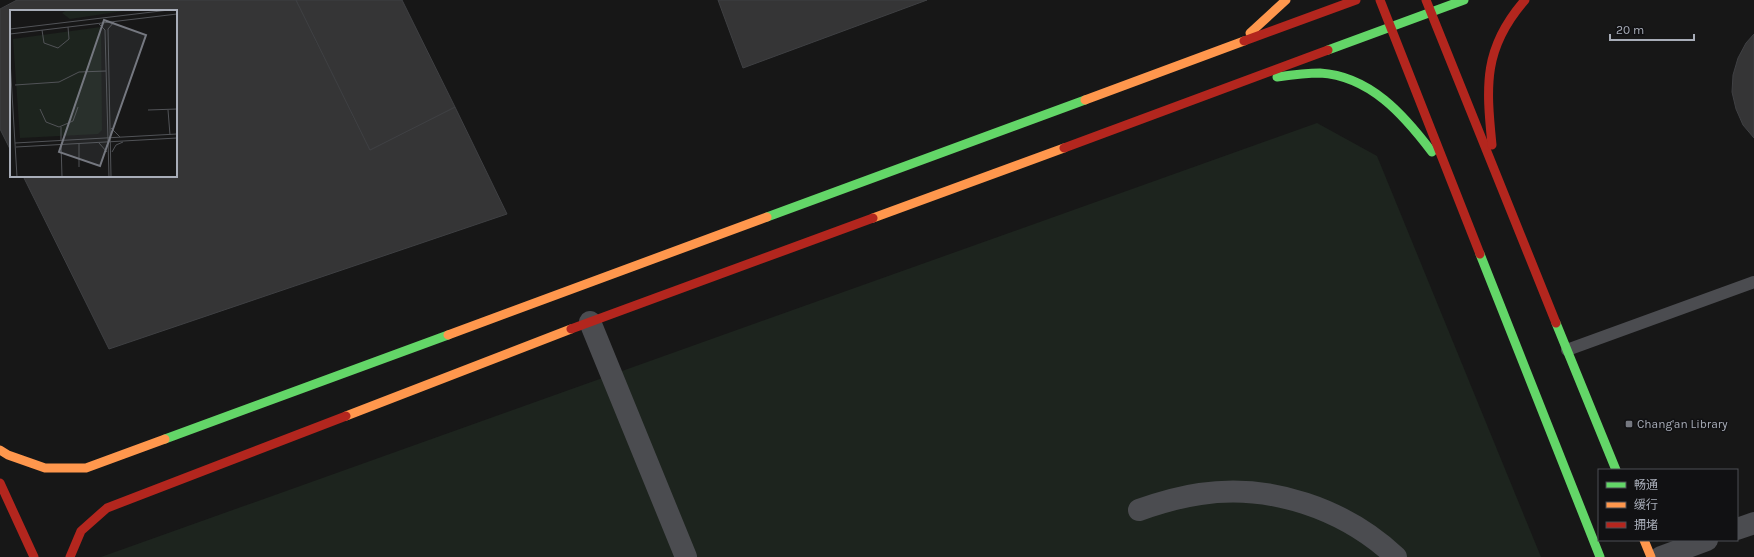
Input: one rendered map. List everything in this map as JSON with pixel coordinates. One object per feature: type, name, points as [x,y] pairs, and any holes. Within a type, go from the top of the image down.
[{"type":"street","points":[[1240,41],[1286,0]]},
{"type":"street","points":[[0,450],[8,455],[45,468],[86,468],[1240,41],[1356,0]]},
{"type":"street","points":[[1380,0],[1600,557]]},
{"type":"street","points":[[1426,0],[1616,469]]},
{"type":"street","points":[[70,557],[81,531],[107,508],[590,322],[1464,0]]},
{"type":"street","points":[[1495,172],[1489,110],[1488,76],[1497,41],[1512,13],[1524,0]]},
{"type":"street","points":[[1244,80],[1326,74],[1351,79],[1376,92],[1397,110],[1418,133],[1449,175]]},
{"type":"street","points":[[590,322],[686,557]]},
{"type":"street","points":[[0,483],[34,557]]},
{"type":"street","points":[[1139,510],[1170,500],[1202,493],[1234,491],[1266,494],[1298,500],[1328,512],[1357,527],[1383,545],[1396,557]]},
{"type":"street","points":[[1738,529],[1754,523]]},
{"type":"street","points":[[1644,541],[1651,557]]},
{"type":"street","points":[[1660,557],[1704,541]]},
{"type":"lane","points":[[1567,350],[1754,282]]},
{"type":"shaded area","points":[[1317,123],[1377,156],[1541,557],[101,557]]},
{"type":"building","points":[[17,0],[296,0],[370,150],[455,107],[507,214],[109,349],[23,177],[177,177],[177,10],[10,10],[10,149],[0,129],[0,9]]},
{"type":"building","points":[[296,0],[402,0],[455,107],[370,150]]},
{"type":"building","points":[[718,0],[927,0],[743,68]]},
{"type":"building","points":[[1754,34],[1754,138],[1743,125],[1736,109],[1732,92],[1733,75],[1738,58],[1746,43]]},
{"type":"traffic: fast","points":[[1328,50],[1464,0]]},
{"type":"traffic: fast","points":[[1277,77],[1320,73],[1355,81],[1384,100],[1410,124],[1432,152]]},
{"type":"traffic: fast","points":[[767,217],[1085,100]]},
{"type":"traffic: fast","points":[[1480,254],[1600,557]]},
{"type":"traffic: fast","points":[[1556,323],[1616,469]]},
{"type":"traffic: fast","points":[[165,439],[448,335]]},
{"type":"traffic: slow","points":[[1250,33],[1286,0]]},
{"type":"traffic: slow","points":[[1085,100],[1244,41]]},
{"type":"traffic: slow","points":[[873,218],[1064,148]]},
{"type":"traffic: slow","points":[[448,335],[767,217]]},
{"type":"traffic: slow","points":[[346,416],[571,329]]},
{"type":"traffic: slow","points":[[0,450],[8,455],[45,468],[86,468],[165,439]]},
{"type":"traffic: slow","points":[[1644,541],[1651,557]]},
{"type":"traffic: jam","points":[[1244,41],[1356,0]]},
{"type":"traffic: jam","points":[[1380,0],[1480,254]]},
{"type":"traffic: jam","points":[[1426,0],[1556,323]]},
{"type":"traffic: jam","points":[[1492,145],[1489,104],[1490,68],[1501,34],[1525,0]]},
{"type":"traffic: jam","points":[[1064,148],[1328,50]]},
{"type":"traffic: jam","points":[[571,329],[873,218]]},
{"type":"traffic: jam","points":[[70,557],[81,531],[107,508],[346,416]]},
{"type":"traffic: jam","points":[[0,483],[34,557]]},
{"type":"place","name":"Chang'an Library","points":[[1629,424]]}]
